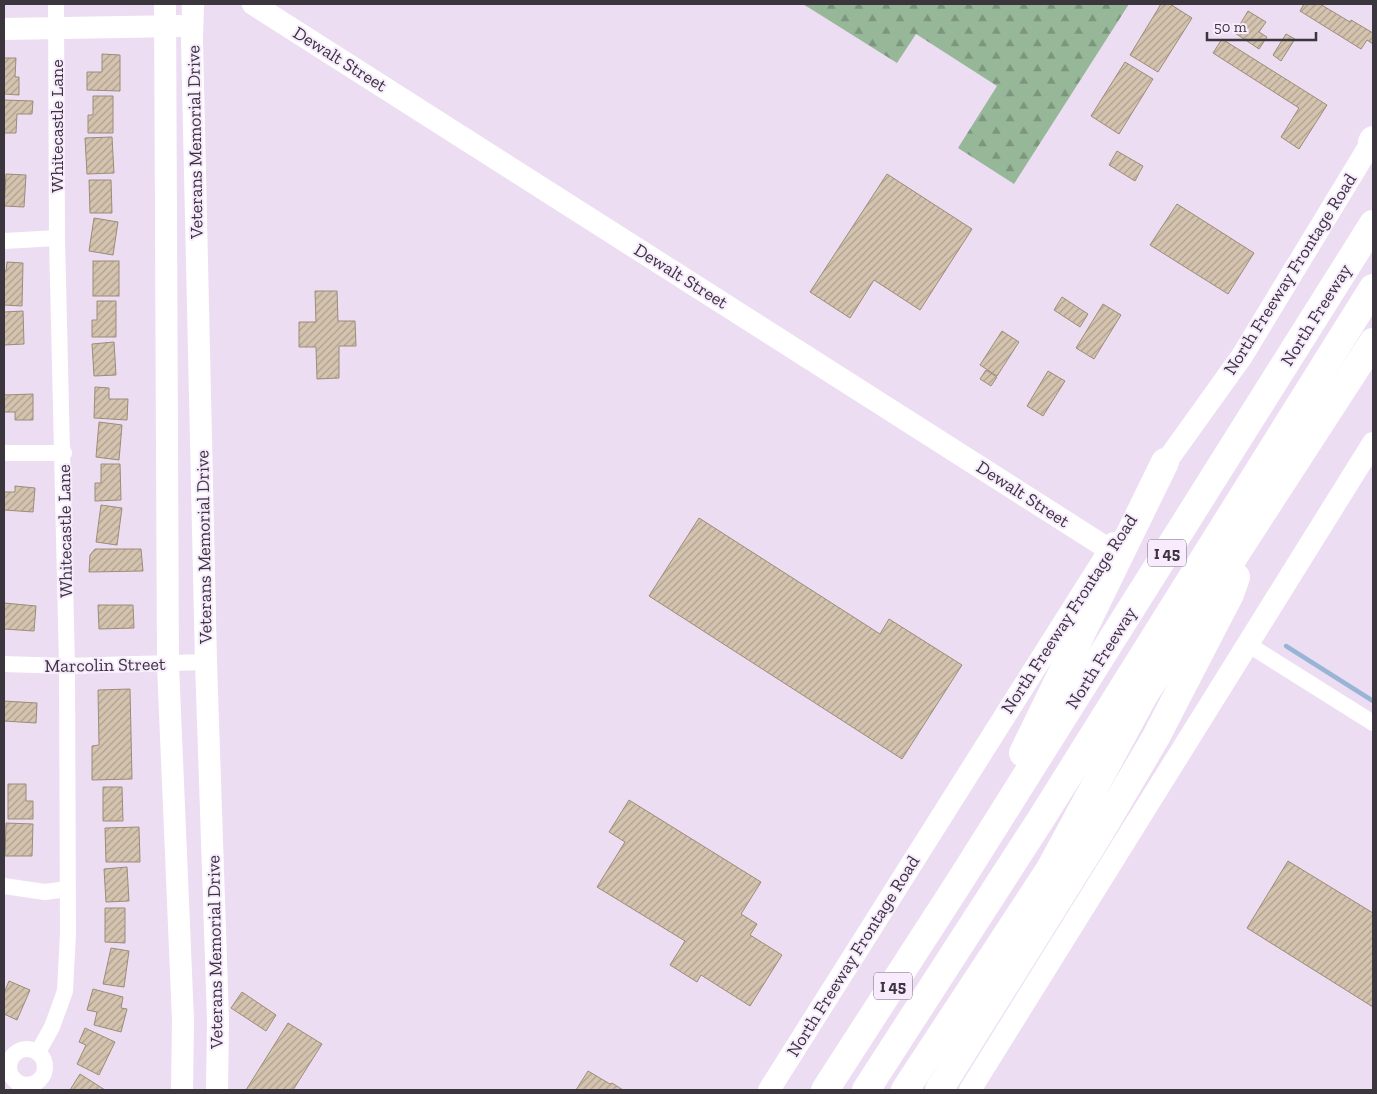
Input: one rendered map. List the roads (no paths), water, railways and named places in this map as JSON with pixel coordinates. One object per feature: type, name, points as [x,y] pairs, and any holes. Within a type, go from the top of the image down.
[{"type":"highway","name":"North Freeway","points":[[825,1090],[960,881],[1373,224]]},
{"type":"highway","name":"North Freeway","points":[[866,1090],[1041,819],[1373,288]]},
{"type":"highway","points":[[905,1090],[1050,869],[1144,695],[1373,342]]},
{"type":"highway","points":[[960,881],[1165,462]]},
{"type":"highway","points":[[939,1090],[1102,829],[1156,737],[1230,594],[1256,521]]},
{"type":"main road","name":"Veterans Memorial Drive","points":[[165,4],[168,665],[183,1020],[182,1090]]},
{"type":"main road","name":"Veterans Memorial Drive","points":[[194,4],[192,26],[206,662],[218,1020],[217,1090]]},
{"type":"main road","name":"Dewalt Street","points":[[253,4],[1110,550]]},
{"type":"main road","points":[[4,29],[56,30],[192,26]]},
{"type":"main road","name":"North Freeway Frontage Road","points":[[769,1090],[1165,462],[1242,356],[1373,141]]},
{"type":"main road","points":[[166,311],[199,310]]},
{"type":"main road","points":[[970,1090],[1249,645],[1373,443]]},
{"type":"main road","points":[[183,1020],[218,1020]]},
{"type":"street","name":"Whitecastle Lane","points":[[38,1052],[52,1027],[65,992],[68,933],[67,666],[64,453],[57,238],[56,4]]},
{"type":"street","points":[[4,241],[57,238]]},
{"type":"street","points":[[4,453],[64,453]]},
{"type":"street","points":[[1249,645],[1373,724]]},
{"type":"street","name":"Marcolin Street","points":[[4,664],[67,666],[168,665],[206,662]]},
{"type":"street","points":[[4,886],[45,892],[67,889]]},
{"type":"waterway","points":[[1286,646],[1373,701]]}]
